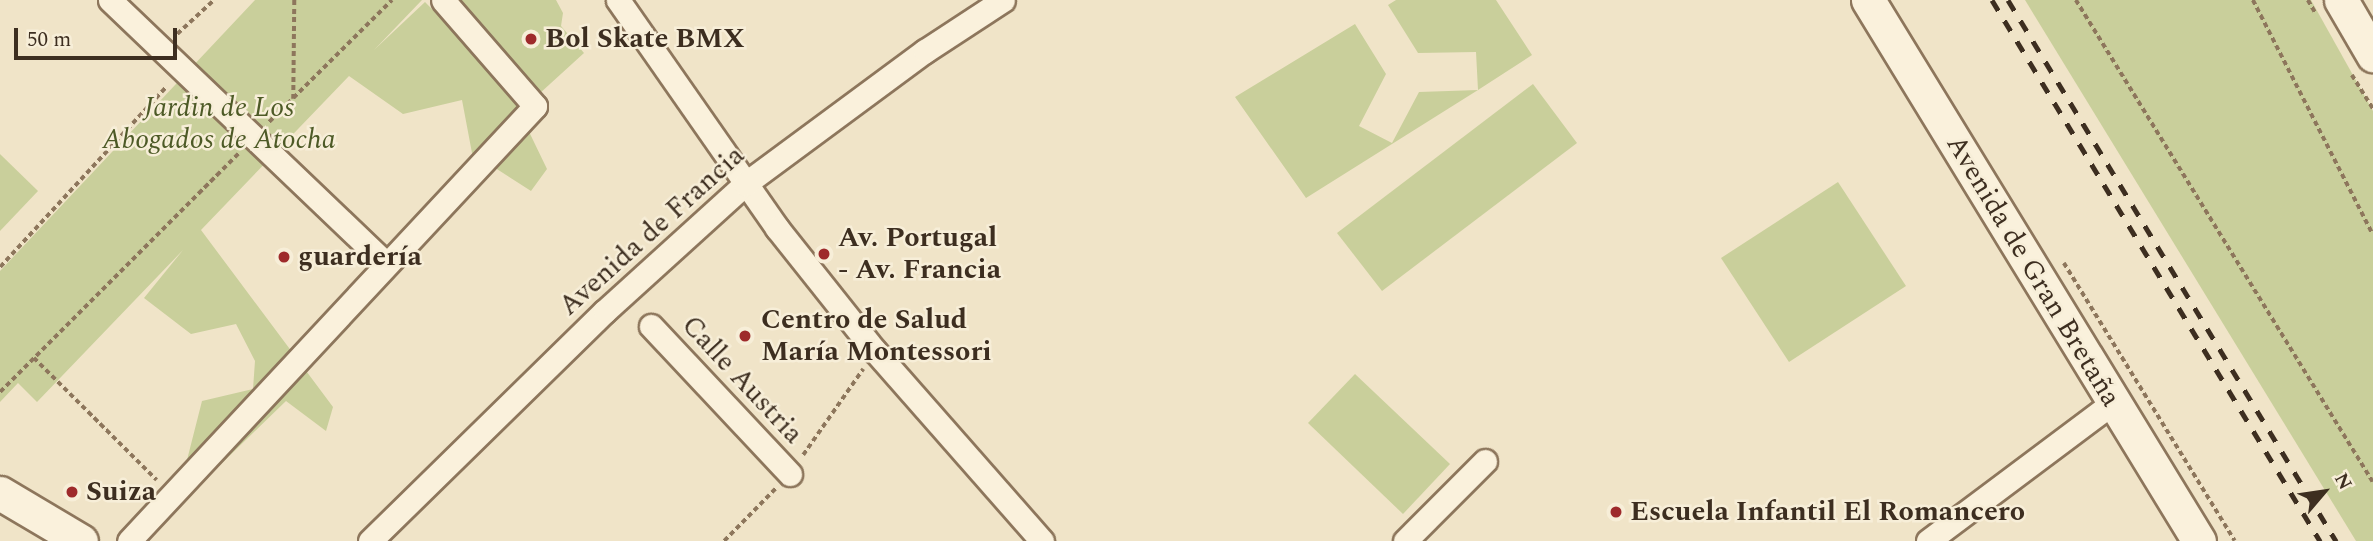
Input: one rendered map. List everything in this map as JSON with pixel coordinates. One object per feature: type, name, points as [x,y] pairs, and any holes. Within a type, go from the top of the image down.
[{"type":"street","points":[[110,0],[386,264]]},
{"type":"street","points":[[129,541],[536,106],[443,0]]},
{"type":"street","points":[[618,0],[745,184],[875,351],[1042,541]]},
{"type":"street","name":"Avenida de Francia","points":[[370,541],[605,311],[745,184],[925,51],[1003,0]]},
{"type":"street","name":"Avenida de Gran Bretaña","points":[[1868,0],[2199,541]]},
{"type":"street","points":[[2341,0],[2373,55]]},
{"type":"street","name":"Calle Austria","points":[[651,326],[790,474]]},
{"type":"street","points":[[1928,541],[2113,402]]},
{"type":"street","points":[[1405,541],[1485,461]]},
{"type":"street","points":[[0,493],[81,541]]},
{"type":"path","points":[[161,49],[214,0]]},
{"type":"path","points":[[293,99],[294,0]]},
{"type":"path","points":[[0,392],[392,0]]},
{"type":"path","points":[[2076,0],[2373,482]]},
{"type":"path","points":[[2253,0],[2373,234]]},
{"type":"path","points":[[0,267],[183,69]]},
{"type":"path","points":[[2061,259],[2235,541]]},
{"type":"path","name":"Calle Austria","points":[[723,541],[790,474],[875,351]]},
{"type":"path","points":[[34,358],[171,494]]},
{"type":"green space","name":"Jardin de Los Abogados de Atocha","points":[[255,0],[422,0],[374,50],[425,2],[506,84],[547,169],[531,191],[472,153],[462,100],[403,114],[349,76],[201,230],[333,407],[326,431],[286,401],[219,466],[187,460],[202,401],[253,389],[255,361],[236,324],[191,334],[144,298],[183,250],[37,402],[18,383],[0,402],[0,271]]},
{"type":"green space","name":"Bol Skate BMX","points":[[455,0],[556,0],[563,13],[561,26],[584,53],[539,94]]},
{"type":"green space","points":[[1396,0],[1496,0],[1532,55],[1478,90],[1476,52],[1418,53],[1388,5]]},
{"type":"green space","points":[[2025,0],[2311,0],[2373,111],[2373,541],[2356,541]]},
{"type":"green space","points":[[1355,24],[1386,74],[1359,126],[1392,143],[1419,92],[1478,90],[1306,198],[1235,97]]},
{"type":"green space","points":[[1533,84],[1577,143],[1382,291],[1337,233]]},
{"type":"green space","points":[[0,154],[38,191],[0,231]]},
{"type":"green space","points":[[1838,182],[1906,286],[1789,362],[1721,258]]},
{"type":"green space","points":[[1355,374],[1450,464],[1403,514],[1308,423]]},
{"type":"railway","points":[[1992,0],[2320,541]]},
{"type":"railway","points":[[2008,0],[2336,541]]},
{"type":"place","name":"Bol Skate BMX","points":[[531,39]]},
{"type":"place","name":"Av. Portugal - Av. Francia","points":[[824,254]]},
{"type":"place","name":"guardería","points":[[284,257]]},
{"type":"place","name":"Centro de Salud María Montessori","points":[[745,336]]},
{"type":"place","name":"Suiza","points":[[72,492]]},
{"type":"place","name":"Escuela Infantil El Romancero","points":[[1616,512]]}]
